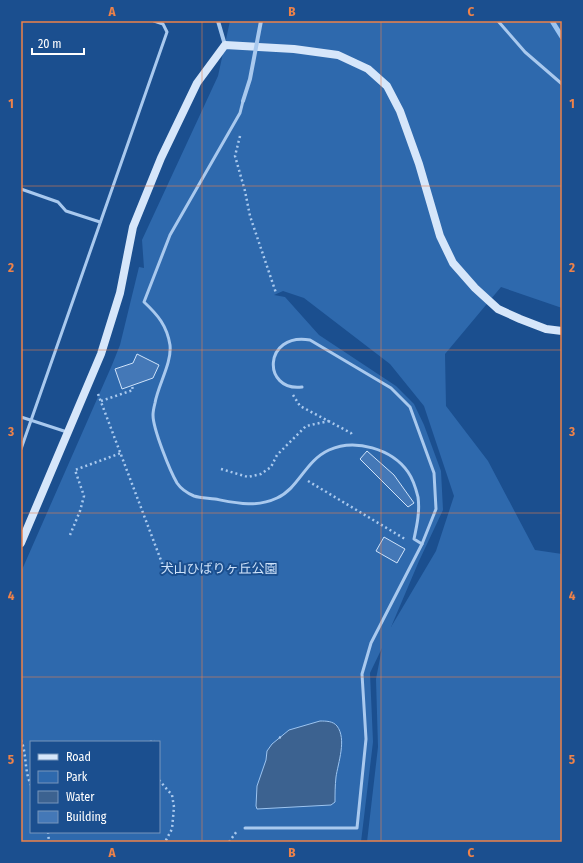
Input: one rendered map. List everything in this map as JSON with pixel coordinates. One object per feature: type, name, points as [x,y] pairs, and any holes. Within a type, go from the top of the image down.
[{"type":"street","points":[[218,21],[225,45]]},
{"type":"street","points":[[243,101],[250,79],[260,21]]},
{"type":"street","points":[[225,45],[294,49],[338,56],[368,69],[387,86],[400,111],[419,164],[440,236],[454,263],[475,288],[498,308],[520,319],[546,329],[562,331]]},
{"type":"street","points":[[21,543],[101,354],[120,293],[133,227],[161,158],[197,83],[225,45]]},
{"type":"lane","points":[[21,448],[167,32],[163,24],[154,21]]},
{"type":"lane","points":[[498,21],[525,52],[562,84]]},
{"type":"lane","points":[[243,101],[240,113],[170,235],[144,302],[156,313],[166,328],[170,346],[167,364],[155,402],[153,416],[171,471],[178,484],[184,491],[195,496],[248,505],[277,498],[290,490],[308,466],[316,458],[329,450],[342,446],[354,445],[377,449],[393,457],[408,471],[414,483],[418,497],[419,511],[414,539],[422,544]]},
{"type":"lane","points":[[21,189],[58,202],[66,211],[100,222]]},
{"type":"lane","points":[[244,828],[357,828],[366,739],[362,674],[371,643],[422,544],[436,509],[434,473],[410,408],[391,388],[310,340],[294,339],[282,346],[274,357],[272,364],[277,378],[282,382],[294,388],[302,387]]},
{"type":"lane","points":[[21,417],[68,432]]},
{"type":"path","points":[[241,133],[235,156],[245,191],[250,216],[276,293]]},
{"type":"path","points":[[101,401],[133,390],[132,386]]},
{"type":"path","points":[[86,389],[98,394],[165,571]]},
{"type":"path","points":[[294,397],[300,406],[351,433]]},
{"type":"path","points":[[221,469],[248,477],[261,474],[271,466],[277,455],[306,426],[328,421]]},
{"type":"path","points":[[70,535],[80,511],[84,496],[75,470],[120,453]]},
{"type":"path","points":[[301,476],[412,543],[414,539]]},
{"type":"path","points":[[279,736],[283,739]]},
{"type":"path","points":[[21,740],[26,756],[27,774],[30,782]]},
{"type":"path","points":[[160,781],[172,795],[174,808],[172,829],[165,842]]},
{"type":"green space","name":"犬山ひばりヶ丘公園","points":[[230,21],[562,21],[562,308],[501,287],[445,354],[446,406],[488,461],[535,550],[562,554],[562,842],[367,842],[378,747],[376,679],[382,648],[370,673],[373,742],[361,842],[21,842],[21,572],[120,345],[139,267],[144,268],[142,240],[218,76]],"holes":[[[283,291],[304,298],[390,364],[424,406],[454,496],[436,551],[391,627],[419,561],[443,510],[441,471],[424,425],[414,404],[396,386],[319,335],[285,297],[274,295]]]},
{"type":"water","points":[[320,721],[334,723],[340,731],[342,744],[336,780],[335,802],[331,805],[257,809],[257,786],[266,760],[267,751],[272,744],[289,730]]},
{"type":"building","points":[[137,354],[159,365],[153,378],[122,389],[115,369],[133,363]]},
{"type":"building","points":[[367,451],[394,475],[414,503],[408,507],[360,459]]},
{"type":"building","points":[[384,537],[405,549],[397,563],[376,551]]},
{"type":"waterway","points":[[552,21],[562,37]]}]
